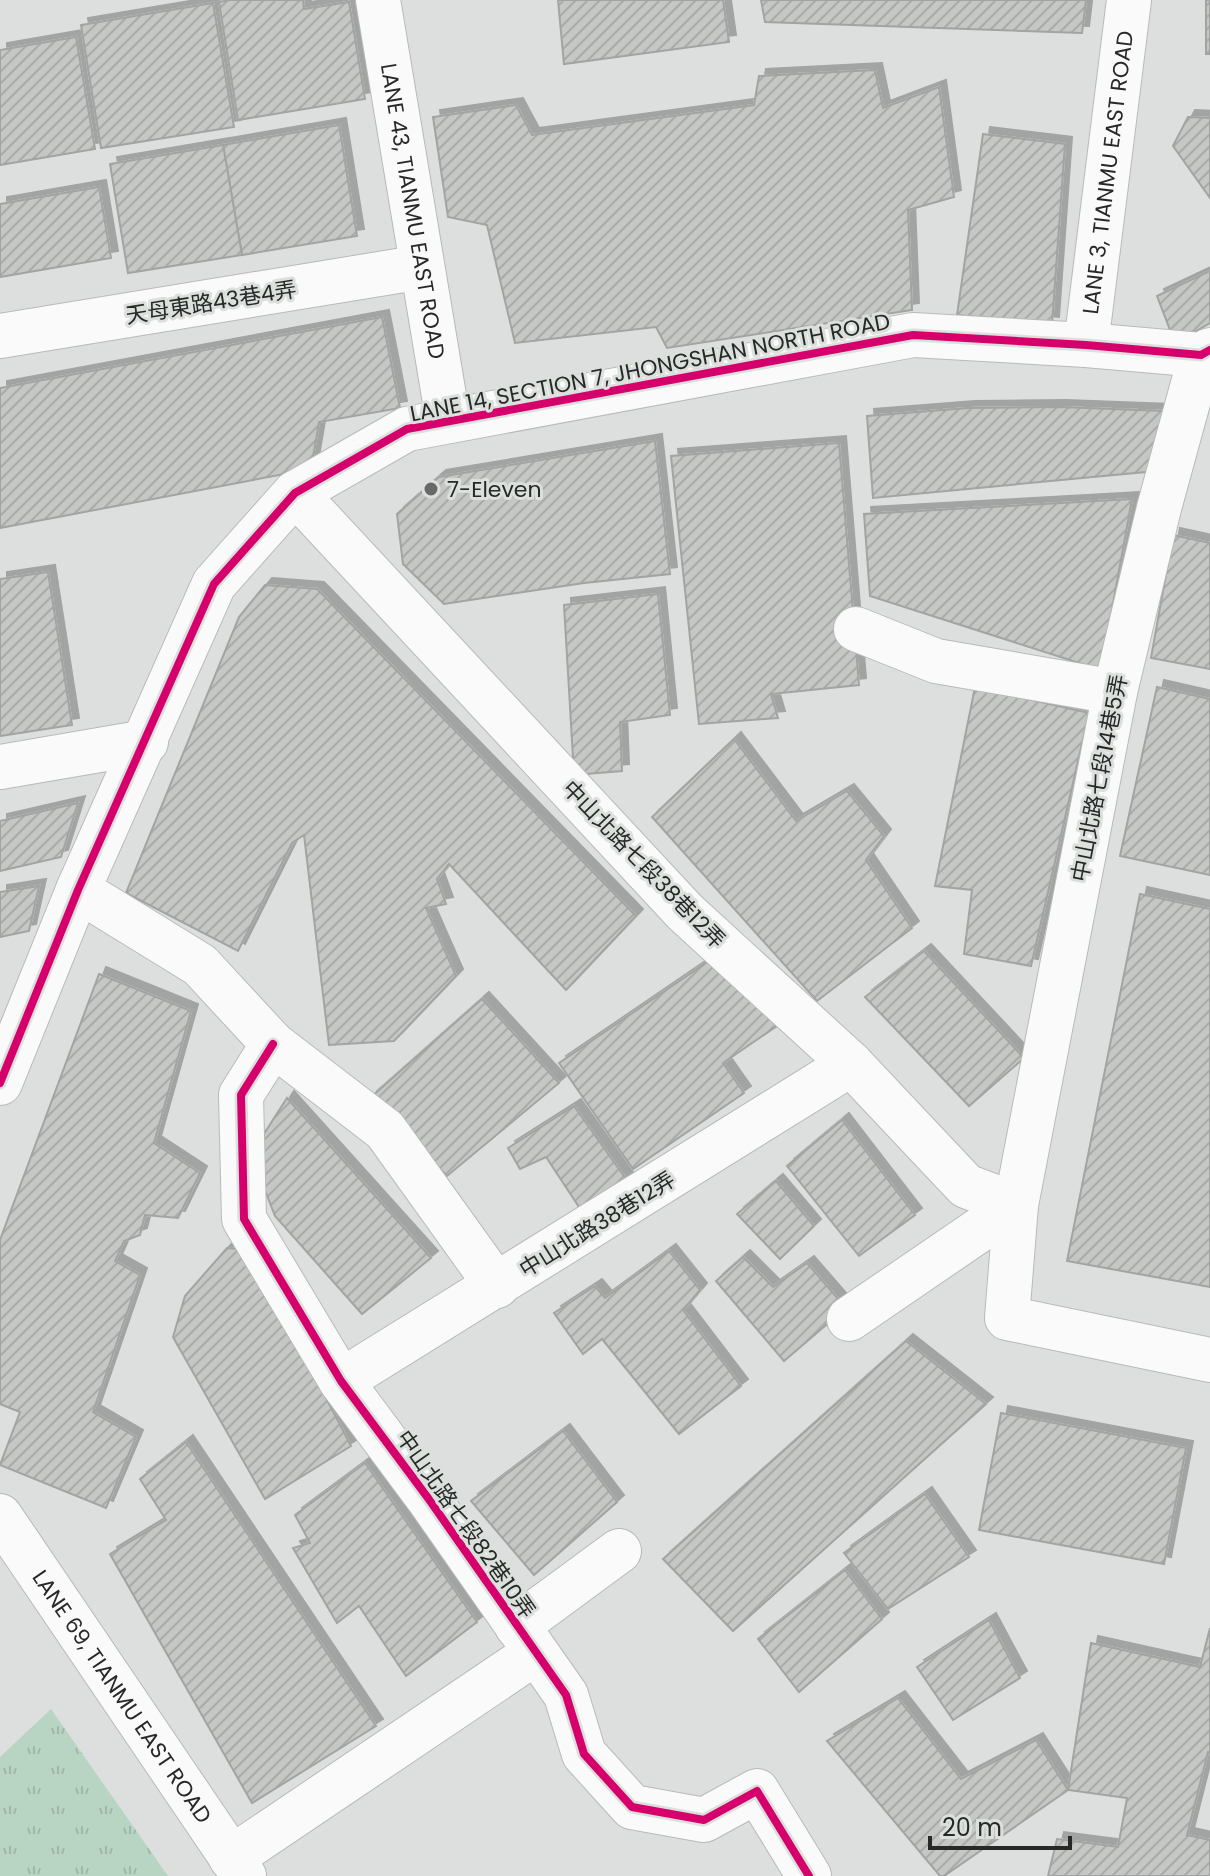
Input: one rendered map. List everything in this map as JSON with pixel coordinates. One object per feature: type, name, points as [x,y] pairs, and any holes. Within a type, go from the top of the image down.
[{"type":"street","name":"LANE 43, TIANMU EAST ROAD","points":[[378,0],[448,420]]},
{"type":"street","name":"LANE 3, TIANMU EAST ROAD","points":[[1086,345],[1129,0]]},
{"type":"street","name":"天母東路43巷4弄","points":[[0,336],[422,267]]},
{"type":"street","name":"LANE 14, SECTION 7, JHONGSHAN NORTH ROAD","points":[[0,1083],[78,890],[214,584],[295,493],[407,429],[913,335],[1206,353]]},
{"type":"street","name":"中山北路七段14巷5弄","points":[[1206,353],[1159,508],[1115,692],[1016,1205],[1007,1318],[1210,1360]]},
{"type":"street","name":"中山北路七段38巷12弄","points":[[295,493],[685,912],[851,1064],[966,1186],[1016,1205]]},
{"type":"street","points":[[856,629],[936,661],[1115,692]]},
{"type":"street","points":[[0,767],[146,742]]},
{"type":"street","points":[[78,890],[200,965],[273,1044],[385,1130],[497,1286]]},
{"type":"street","name":"中山北路七段82巷10弄","points":[[273,1044],[241,1095],[244,1219],[341,1381],[428,1498],[566,1695],[584,1754],[632,1807],[704,1820],[757,1791],[809,1876]]},
{"type":"street","name":"中山北路38巷12弄","points":[[341,1381],[851,1064]]},
{"type":"street","points":[[849,1319],[1016,1205]]},
{"type":"street","name":"LANE 69, TIANMU EAST ROAD","points":[[0,1516],[237,1867]]},
{"type":"street","points":[[237,1867],[526,1640],[619,1551]]},
{"type":"green space","points":[[51,1709],[168,1876],[0,1876],[0,1757]]},
{"type":"building","points":[[303,0],[304,9],[349,2],[365,99],[238,120],[219,2]]},
{"type":"building","points":[[558,0],[723,0],[729,42],[564,64]]},
{"type":"building","points":[[761,0],[1086,0],[1082,33],[765,22]]},
{"type":"building","points":[[1206,0],[1210,0],[1210,54],[1206,54]]},
{"type":"building","points":[[213,3],[234,127],[101,148],[81,25]]},
{"type":"building","points":[[76,37],[95,149],[0,165],[0,50]]},
{"type":"building","points":[[875,70],[883,108],[939,87],[954,197],[908,210],[912,310],[667,348],[656,327],[515,343],[487,225],[448,217],[433,117],[516,105],[532,135],[754,105],[759,76]]},
{"type":"building","points":[[1188,117],[1210,118],[1210,198],[1173,146]]},
{"type":"building","points":[[339,125],[357,236],[242,255],[223,145]]},
{"type":"building","points":[[983,134],[1065,144],[1052,324],[957,315]]},
{"type":"building","points":[[223,145],[242,255],[128,273],[110,164]]},
{"type":"building","points":[[99,187],[111,258],[0,277],[0,204]]},
{"type":"building","points":[[1210,271],[1210,323],[1175,343],[1157,296]]},
{"type":"building","points":[[382,317],[400,408],[319,422],[311,469],[0,528],[0,388]]},
{"type":"building","points":[[968,408],[1164,411],[1156,471],[873,498],[867,416]]},
{"type":"building","points":[[655,441],[670,574],[444,604],[403,564],[397,514],[439,477]]},
{"type":"building","points":[[839,443],[859,685],[771,694],[778,718],[699,724],[671,456]]},
{"type":"building","points":[[1132,499],[1101,670],[870,596],[864,514]]},
{"type":"building","points":[[1173,535],[1210,543],[1210,669],[1151,658]]},
{"type":"building","points":[[48,572],[72,725],[0,736],[0,579]]},
{"type":"building","points":[[265,585],[317,589],[636,916],[566,990],[449,864],[437,879],[446,904],[426,908],[456,976],[394,1041],[329,1045],[304,835],[292,843],[238,951],[126,893],[239,617]]},
{"type":"building","points":[[658,594],[670,715],[620,722],[622,771],[574,775],[564,605]]},
{"type":"building","points":[[975,687],[1089,713],[1031,966],[964,954],[972,890],[935,886]]},
{"type":"building","points":[[1157,687],[1210,699],[1210,875],[1120,856]]},
{"type":"building","points":[[734,739],[796,821],[847,791],[884,836],[866,860],[912,928],[817,1001],[652,817]]},
{"type":"building","points":[[78,803],[61,857],[0,871],[0,821]]},
{"type":"building","points":[[39,886],[29,931],[0,937],[0,892]]},
{"type":"building","points":[[1140,894],[1210,909],[1210,1287],[1067,1261]]},
{"type":"building","points":[[725,950],[777,1026],[723,1063],[744,1093],[633,1169],[559,1063]]},
{"type":"building","points":[[924,951],[1024,1058],[969,1106],[865,997]]},
{"type":"building","points":[[99,974],[191,1011],[154,1143],[200,1173],[178,1218],[145,1215],[140,1235],[124,1241],[115,1261],[140,1275],[93,1412],[136,1437],[106,1508],[0,1465],[20,1412],[0,1404],[0,1240]]},
{"type":"building","points":[[482,999],[559,1083],[447,1176],[370,1098]]},
{"type":"building","points":[[287,1098],[431,1258],[362,1314],[275,1216],[251,1154]]},
{"type":"building","points":[[574,1106],[626,1179],[581,1210],[546,1157],[520,1169],[508,1148]]},
{"type":"building","points":[[842,1120],[915,1215],[859,1256],[787,1166]]},
{"type":"building","points":[[776,1181],[814,1226],[780,1259],[737,1214]]},
{"type":"building","points":[[227,1248],[249,1250],[351,1446],[265,1499],[173,1337],[185,1296]]},
{"type":"building","points":[[669,1251],[700,1290],[683,1310],[741,1386],[679,1434],[602,1339],[583,1354],[554,1313],[595,1286],[605,1298]]},
{"type":"building","points":[[743,1257],[773,1287],[807,1263],[846,1308],[784,1361],[716,1281]]},
{"type":"building","points":[[906,1341],[986,1404],[733,1631],[663,1559]]},
{"type":"building","points":[[1001,1413],[1186,1448],[1164,1564],[979,1530]]},
{"type":"building","points":[[563,1431],[617,1502],[534,1575],[471,1501]]},
{"type":"building","points":[[186,1442],[376,1726],[252,1803],[110,1554],[166,1520],[140,1479]]},
{"type":"building","points":[[365,1463],[477,1622],[406,1676],[359,1606],[337,1623],[293,1548],[310,1543],[295,1515]]},
{"type":"building","points":[[925,1494],[969,1557],[888,1609],[844,1553]]},
{"type":"building","points":[[845,1570],[882,1619],[799,1692],[758,1639]]},
{"type":"building","points":[[989,1620],[1020,1678],[953,1720],[917,1667]]},
{"type":"building","points":[[1210,1628],[1210,1753],[1187,1835],[1210,1840],[1210,1876],[1048,1876],[1057,1839],[1118,1847],[1127,1798],[1068,1790],[1091,1643],[1200,1667]]},
{"type":"building","points":[[898,1698],[961,1779],[1036,1740],[1068,1790],[940,1876],[827,1741]]},
{"type":"cycle path","points":[[0,1083],[78,890],[214,584],[295,493],[407,429],[913,335],[1201,355],[1210,350]]},
{"type":"cycle path","points":[[273,1044],[241,1095],[244,1219],[341,1381],[428,1498],[566,1695],[584,1754],[632,1807],[704,1820],[757,1791],[809,1876]]},
{"type":"place","name":"7-Eleven","points":[[431,489]]}]
